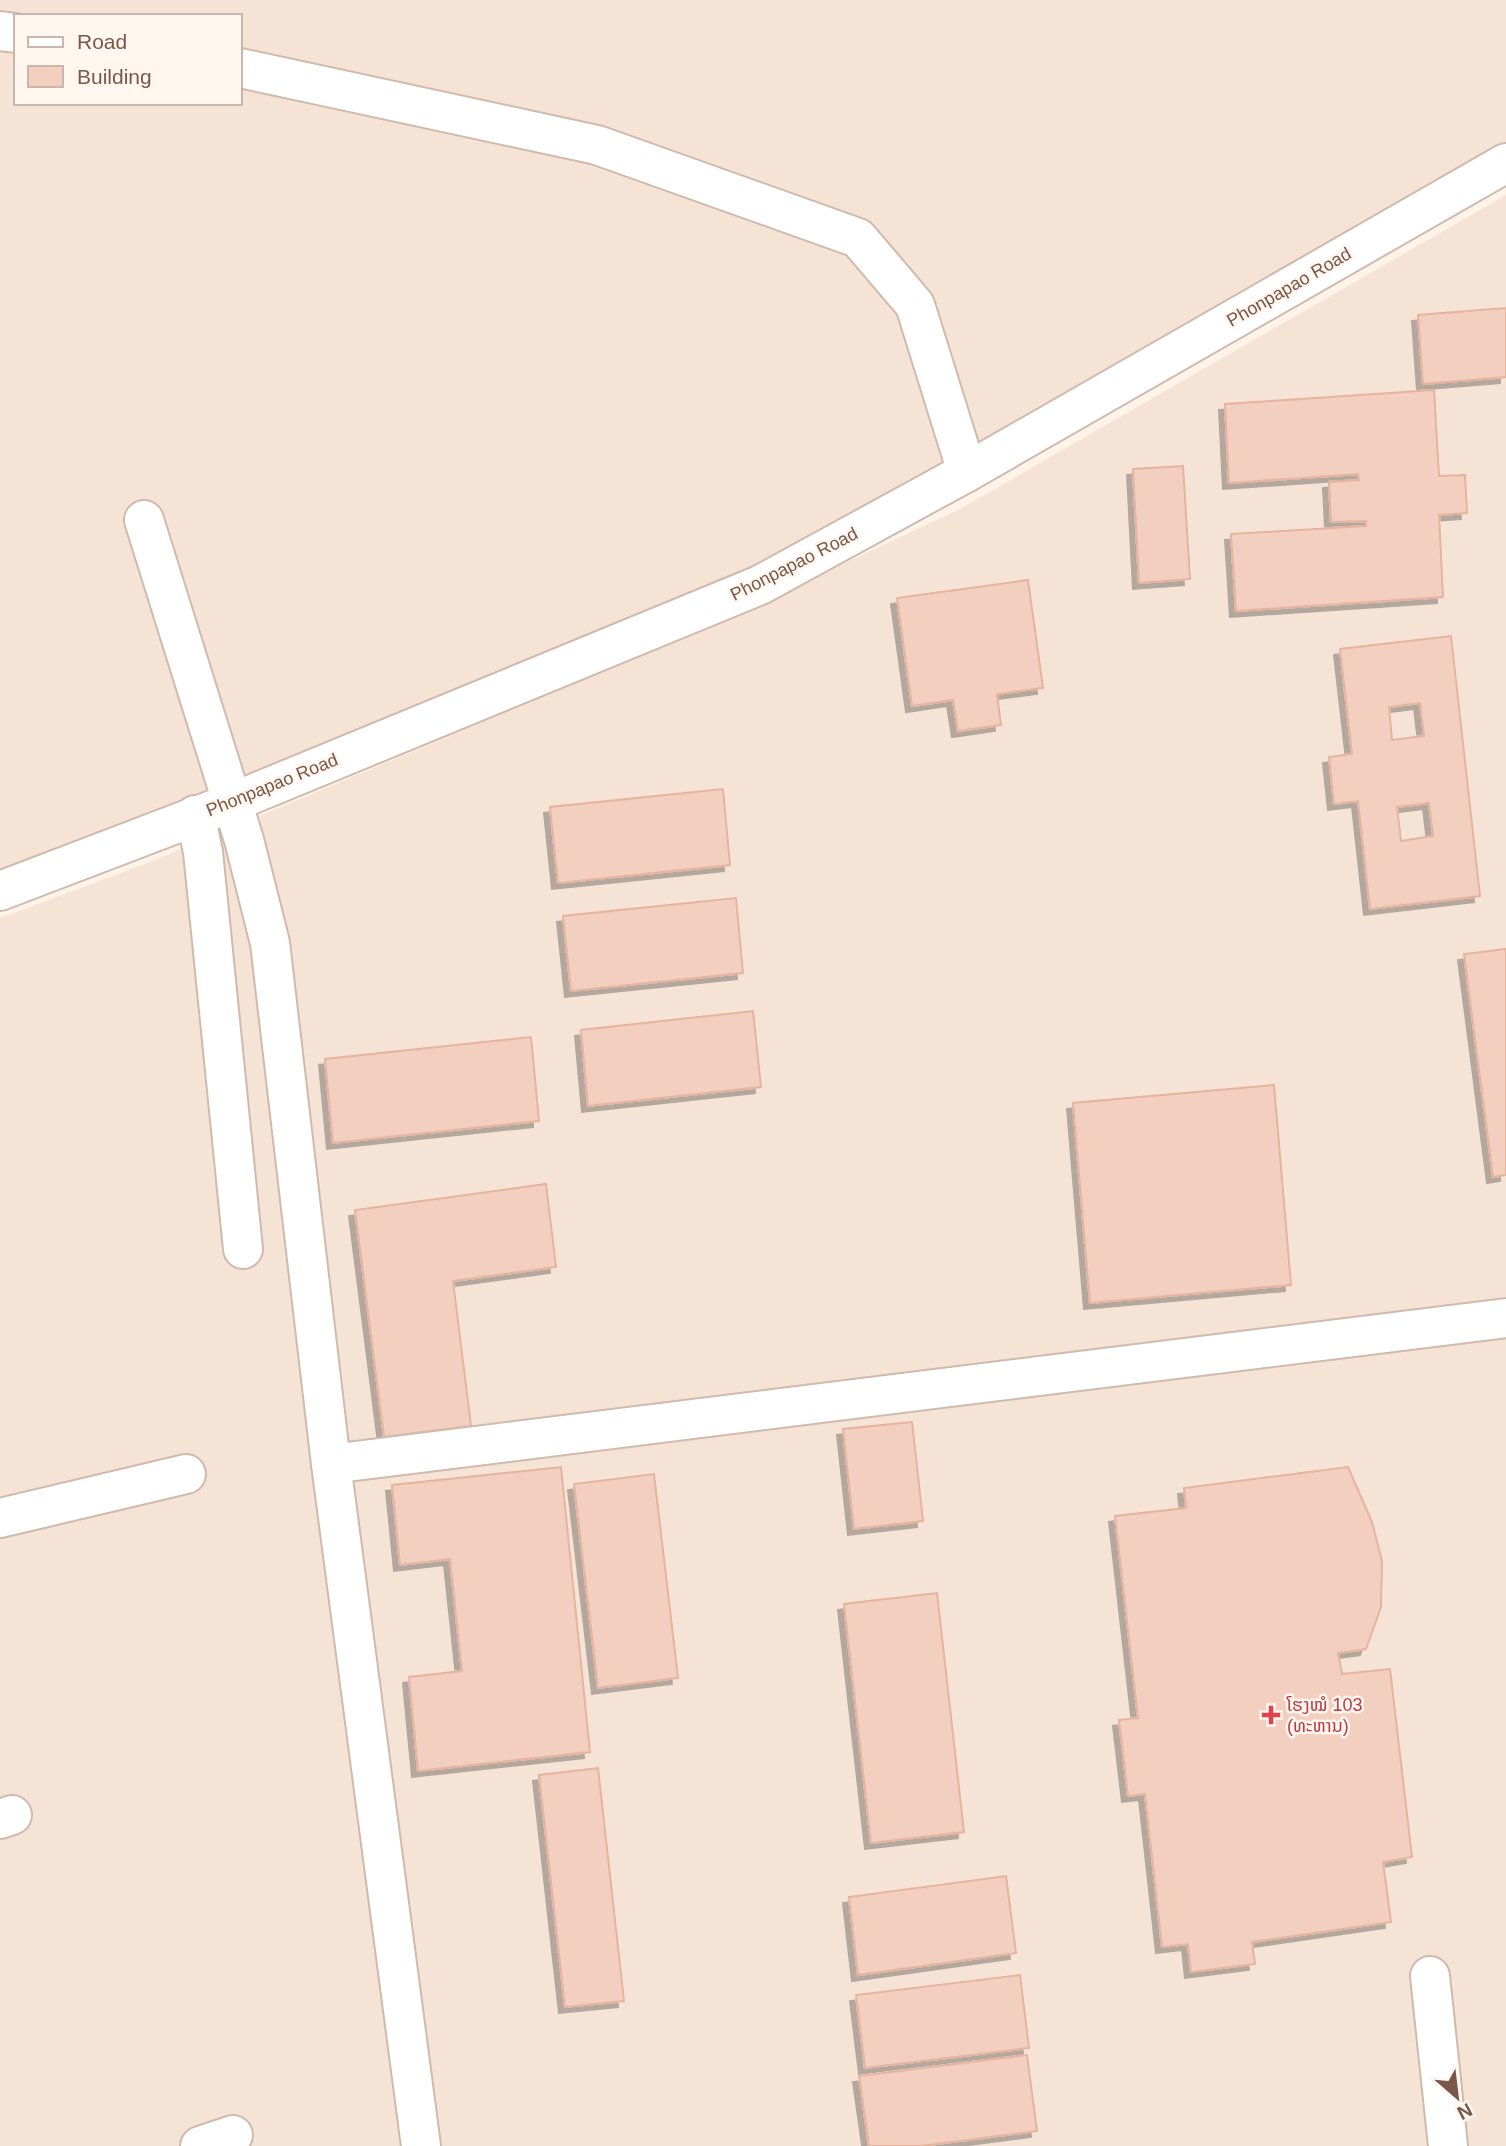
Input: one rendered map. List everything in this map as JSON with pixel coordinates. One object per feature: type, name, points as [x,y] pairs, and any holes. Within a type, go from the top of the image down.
[{"type":"street","points":[[242,68],[597,145],[858,237],[915,305],[967,472]]},
{"type":"street","name":"Phonpapao Road","points":[[0,891],[233,802],[761,585],[967,472],[1506,163]]},
{"type":"street","points":[[144,520],[233,802],[270,943],[331,1464],[421,2146]]},
{"type":"street","points":[[195,815],[204,852],[243,1249]]},
{"type":"street","points":[[331,1464],[1506,1318]]},
{"type":"street","points":[[0,1518],[186,1474]]},
{"type":"street","points":[[1430,1976],[1447,2146]]},
{"type":"shaded area","points":[[0,0],[1506,0],[1506,163],[761,585],[0,889]]},
{"type":"shaded area","points":[[1506,195],[1506,2146],[0,2146],[0,918],[145,864],[698,632],[960,509]]},
{"type":"building","points":[[1506,308],[1506,377],[1423,384],[1418,315]]},
{"type":"building","points":[[1434,390],[1439,476],[1465,475],[1467,513],[1439,515],[1443,597],[1236,611],[1231,534],[1366,526],[1366,521],[1331,522],[1329,482],[1359,480],[1358,474],[1229,483],[1225,404]]},
{"type":"building","points":[[1183,466],[1190,579],[1139,583],[1133,469]]},
{"type":"building","points":[[1028,580],[1043,688],[997,694],[1001,725],[958,731],[953,700],[912,706],[897,598]]},
{"type":"building","points":[[1451,636],[1480,896],[1370,909],[1358,801],[1334,804],[1329,757],[1352,754],[1340,649]],"holes":[[[1420,703],[1424,736],[1392,740],[1389,707]],[[1429,803],[1433,836],[1401,841],[1397,807]]]},
{"type":"building","points":[[723,789],[730,865],[558,883],[550,807]]},
{"type":"building","points":[[736,898],[743,973],[571,991],[563,916]]},
{"type":"building","points":[[1506,949],[1506,1175],[1493,1177],[1464,954]]},
{"type":"building","points":[[753,1011],[761,1087],[588,1106],[581,1030]]},
{"type":"building","points":[[531,1037],[539,1121],[333,1143],[325,1059]]},
{"type":"building","points":[[1274,1085],[1291,1285],[1090,1303],[1073,1103]]},
{"type":"building","points":[[546,1184],[556,1267],[453,1281],[471,1426],[384,1437],[355,1210]]},
{"type":"building","points":[[912,1422],[923,1521],[854,1529],[843,1429]]},
{"type":"building","points":[[561,1467],[590,1752],[418,1771],[409,1677],[462,1671],[450,1559],[400,1565],[392,1485]]},
{"type":"building","points":[[1348,1467],[1372,1522],[1382,1561],[1381,1607],[1366,1649],[1338,1653],[1342,1674],[1390,1669],[1412,1857],[1383,1862],[1391,1922],[1252,1942],[1255,1964],[1191,1972],[1188,1944],[1162,1947],[1145,1794],[1128,1796],[1119,1720],[1138,1718],[1115,1516],[1186,1508],[1184,1488]]},
{"type":"building","points":[[654,1474],[678,1678],[598,1688],[574,1484]]},
{"type":"building","points":[[937,1593],[964,1832],[871,1843],[844,1604]]},
{"type":"building","points":[[598,1768],[624,2001],[565,2007],[539,1775]]},
{"type":"building","points":[[1006,1876],[1016,1953],[858,1975],[849,1897]]},
{"type":"building","points":[[1020,1975],[1029,2048],[865,2068],[856,1995]]},
{"type":"building","points":[[1027,2055],[1037,2131],[921,2146],[869,2146],[859,2076]]},
{"type":"place","name":"ໂຮງໝໍ 103 (ທະຫານ)","points":[[1271,1715]]}]
